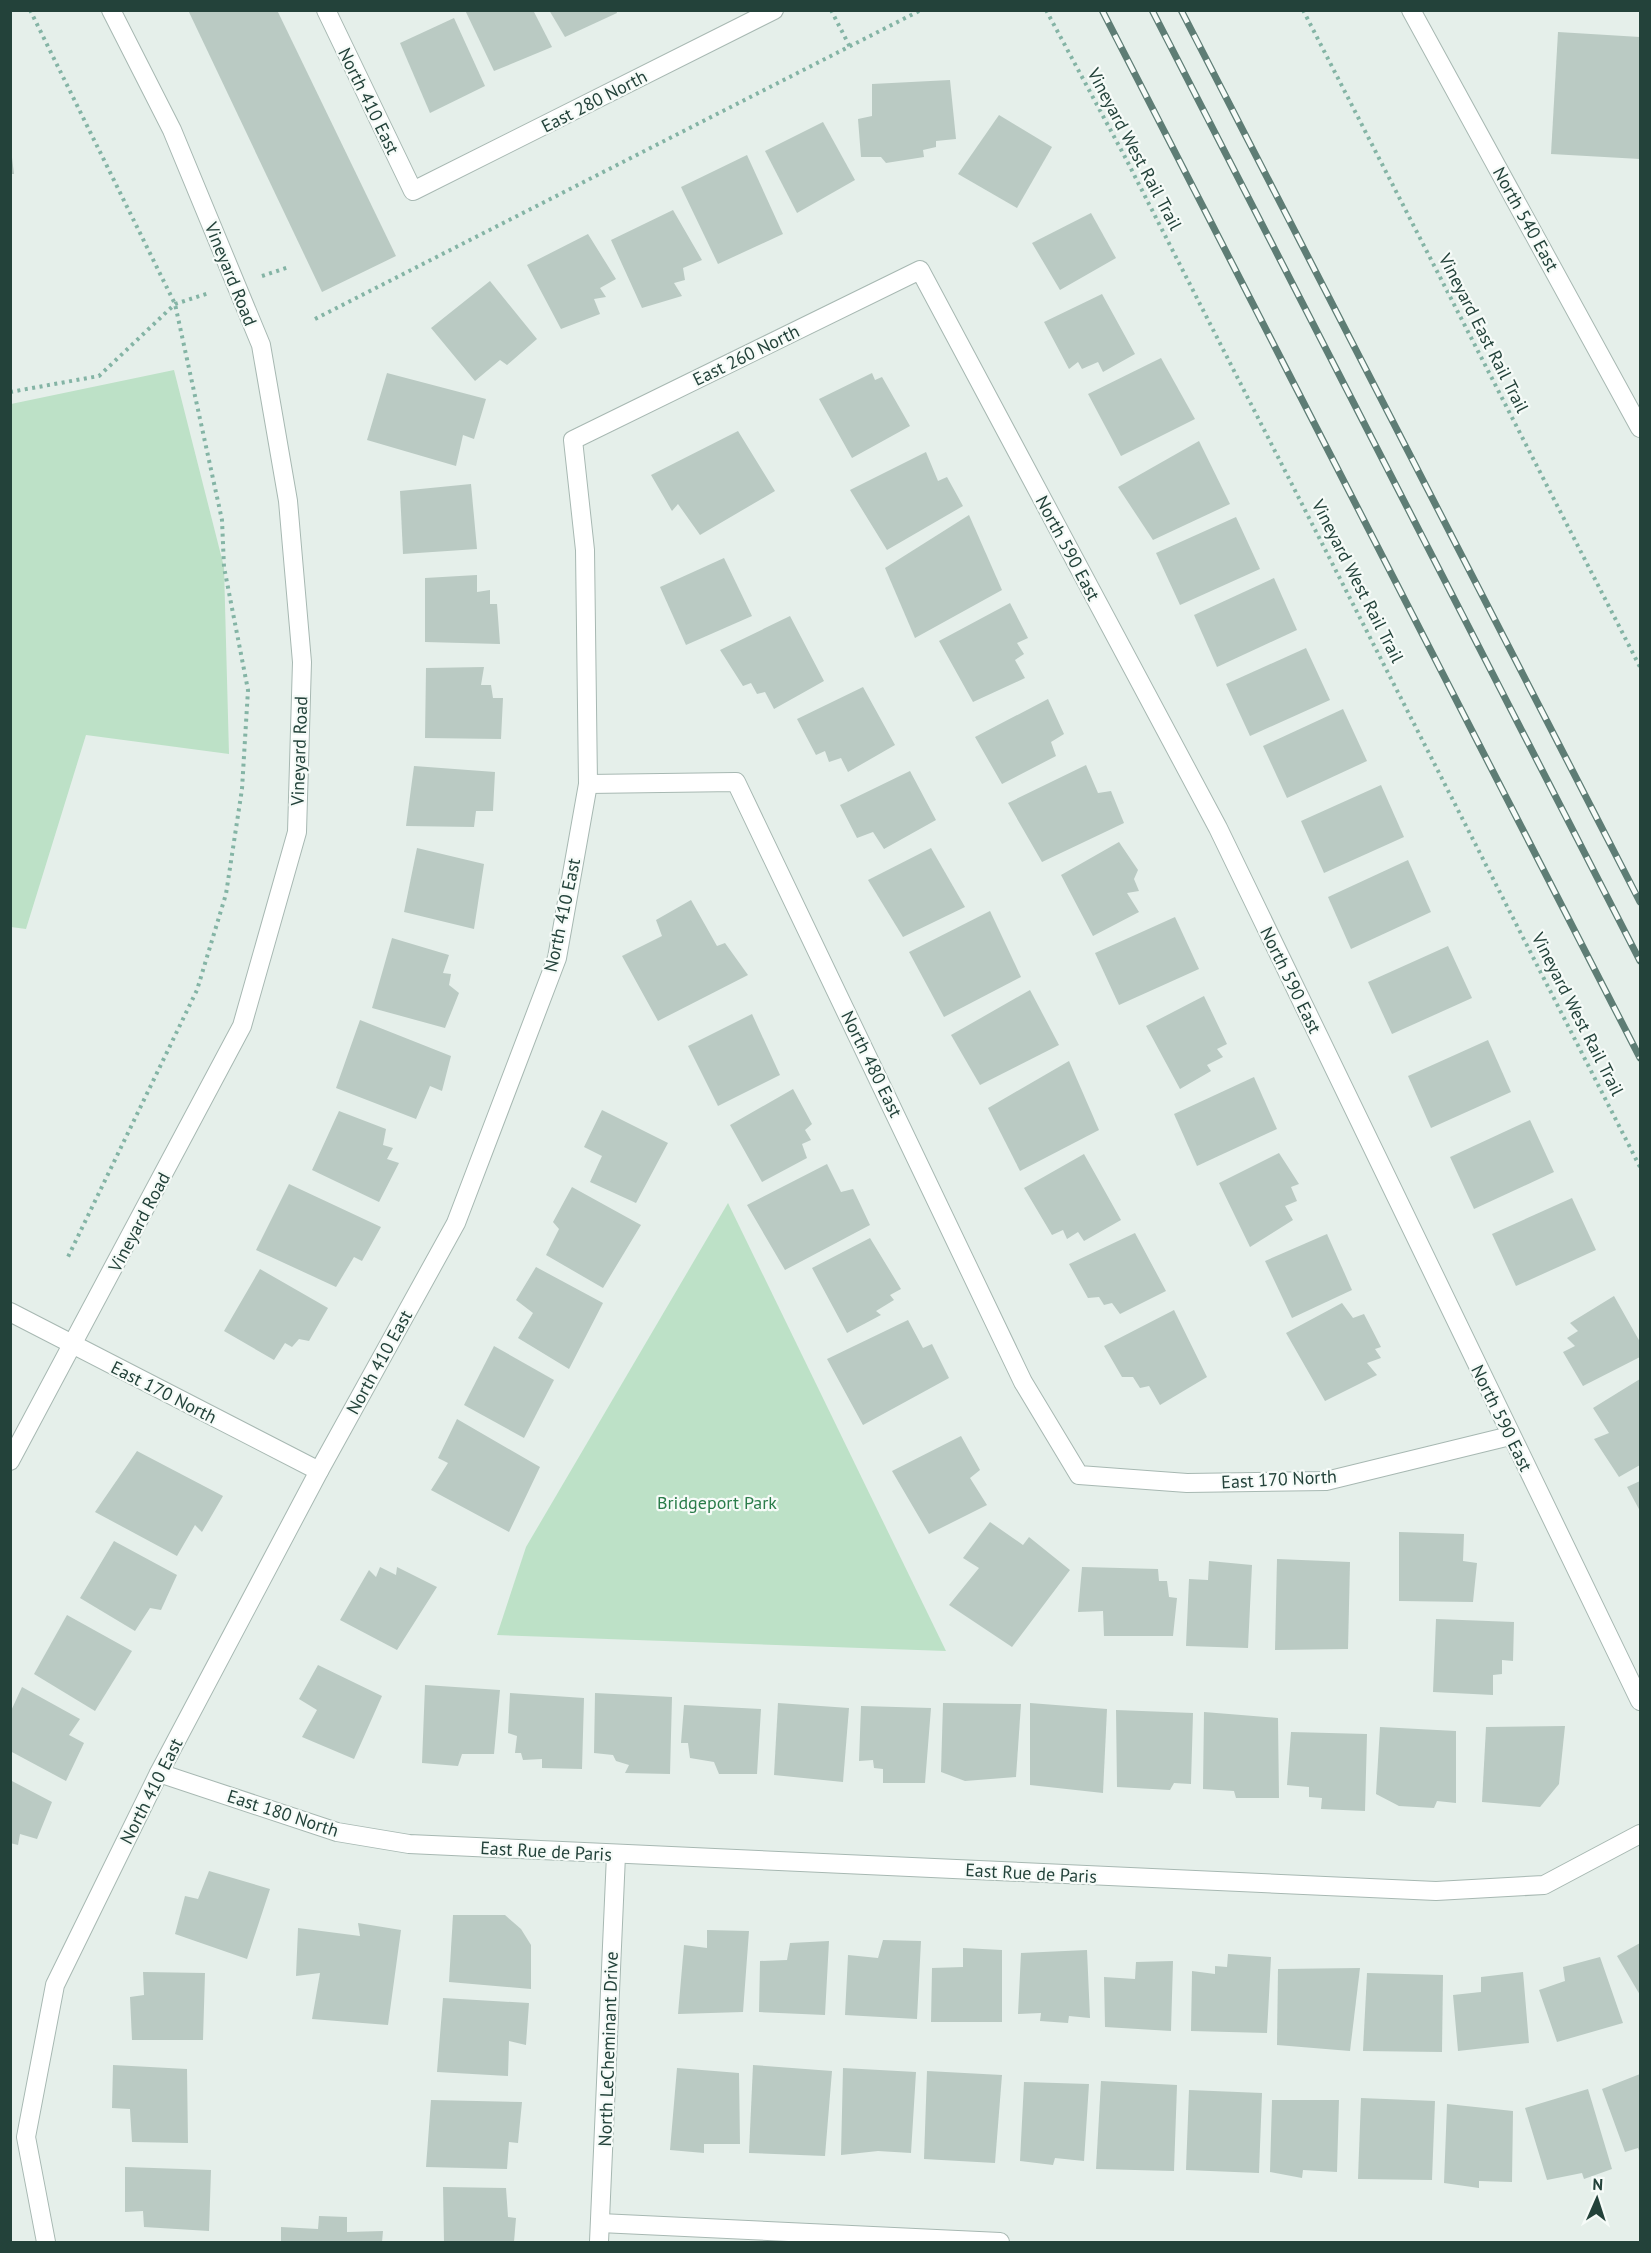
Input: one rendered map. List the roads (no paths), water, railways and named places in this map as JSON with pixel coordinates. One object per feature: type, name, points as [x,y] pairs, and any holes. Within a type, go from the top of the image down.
[{"type":"street","name":"Vineyard Road","points":[[10,1461],[242,1026],[297,832],[302,674],[288,501],[261,345],[172,129],[111,10]]},
{"type":"street","name":"North 410 East","points":[[326,10],[413,191]]},
{"type":"street","name":"East 280 North","points":[[413,191],[774,10]]},
{"type":"street","name":"North 540 East","points":[[1411,10],[1641,428]]},
{"type":"street","name":"East 260 North","points":[[573,440],[920,270]]},
{"type":"street","name":"North 590 East","points":[[920,270],[1218,828],[1510,1436],[1641,1701]]},
{"type":"street","name":"North 410 East","points":[[46,2242],[26,2138],[55,1985],[159,1773],[319,1471],[456,1223],[556,958],[588,784],[585,550],[573,440]]},
{"type":"street","name":"North 480 East","points":[[588,784],[736,782],[1023,1382],[1079,1474]]},
{"type":"street","name":"East 170 North","points":[[10,1312],[319,1471]]},
{"type":"street","name":"East 170 North","points":[[1079,1474],[1187,1483],[1326,1481],[1510,1436]]},
{"type":"street","name":"East 180 North","points":[[159,1773],[337,1832],[409,1844]]},
{"type":"street","name":"East Rue de Paris","points":[[409,1844],[1436,1891],[1544,1885],[1641,1834]]},
{"type":"street","name":"North LeCheminant Drive","points":[[599,2242],[616,1855]]},
{"type":"street","points":[[600,2223],[1000,2242]]},
{"type":"railway","points":[[1102,10],[1640,1058]]},
{"type":"railway","points":[[1152,10],[1640,961]]},
{"type":"railway","points":[[1181,10],[1640,902]]},
{"type":"park label","name":"Bridgeport Park","points":[[717,1502]]}]
